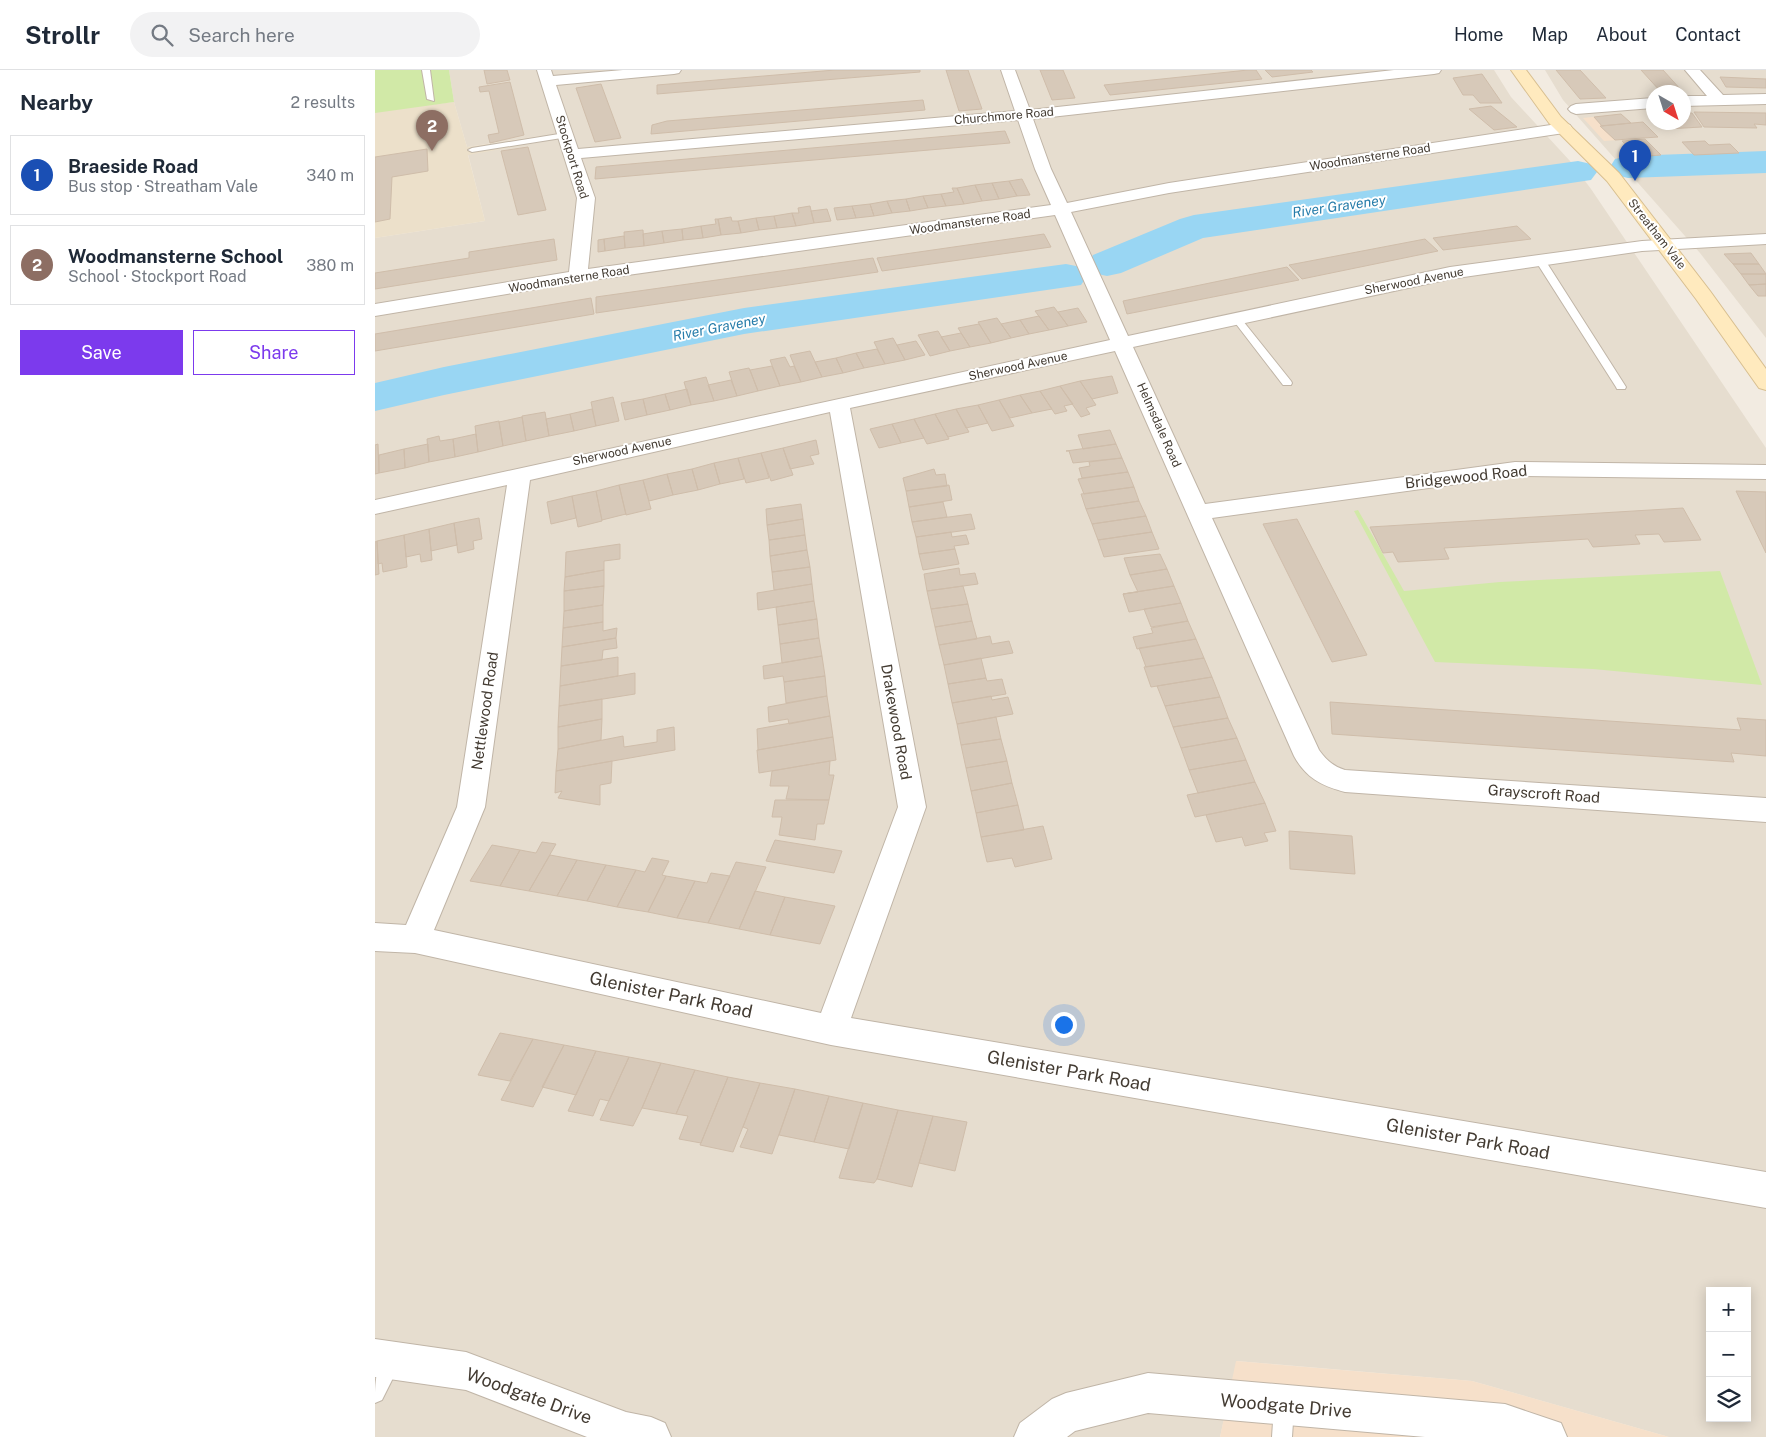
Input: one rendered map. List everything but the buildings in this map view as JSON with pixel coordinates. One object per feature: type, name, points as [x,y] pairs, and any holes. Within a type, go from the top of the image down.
[{"type":"main road","name":"Streatham Vale","points":[[1518,70],[1549,113],[1613,177],[1703,295],[1766,384]]},
{"type":"street","points":[[546,76],[673,70]]},
{"type":"street","name":"Helmsdale Road","points":[[1008,70],[1043,169],[1121,344],[1308,756],[1323,774]]},
{"type":"street","name":"Churchmore Road","points":[[572,154],[1025,114],[1256,91],[1435,70]]},
{"type":"street","points":[[1692,70],[1718,99]]},
{"type":"street","name":"Stockport Road","points":[[546,76],[586,198],[578,276]]},
{"type":"street","points":[[1691,100],[1766,99]]},
{"type":"street","points":[[1577,109],[1646,104]]},
{"type":"street","name":"Woodmansterne Road","points":[[375,310],[578,276],[1061,209],[1169,188],[1564,128]]},
{"type":"street","name":"Sherwood Avenue","points":[[375,507],[839,404],[1450,273],[1664,244],[1766,239]]},
{"type":"street","name":"Drakewood Road","points":[[831,1030],[911,807],[839,404]]},
{"type":"street","name":"Bridgewood Road","points":[[1198,512],[1515,470],[1766,472]]},
{"type":"street","name":"Nettlewood Road","points":[[415,939],[471,808],[520,474]]},
{"type":"street","name":"Grayscroft Road","points":[[1323,774],[1345,780],[1766,810]]},
{"type":"street","name":"Glenister Park Road","points":[[375,937],[415,939],[831,1030],[1766,1190]]},
{"type":"street","name":"Woodgate Drive","points":[[380,1371],[466,1371],[626,1432],[651,1437]]},
{"type":"street","name":"Woodgate Drive","points":[[1034,1437],[1067,1413],[1148,1394],[1283,1422],[1505,1424],[1547,1437]]},
{"type":"lane","points":[[426,70],[431,99]]},
{"type":"lane","points":[[472,150],[565,135]]},
{"type":"lane","points":[[1540,260],[1621,386]]},
{"type":"lane","points":[[1236,318],[1287,383]]},
{"type":"shaded area","points":[[449,70],[1494,70],[1511,97],[1570,161],[1591,189],[1766,448],[1766,1437],[1669,1437],[1472,1381],[1237,1361],[1220,1437],[375,1437],[375,238],[485,221],[468,154],[541,142],[540,136],[467,147],[454,102]]},
{"type":"shaded area","points":[[1545,70],[1766,70],[1766,157],[1616,160],[1563,100]]},
{"type":"shaded area","points":[[454,102],[467,147],[540,136],[541,142],[468,155],[485,221],[375,238],[375,111]]},
{"type":"shaded area","points":[[1621,114],[1631,123],[1643,122],[1646,125],[1646,130],[1651,130],[1658,137],[1604,141],[1583,118]]},
{"type":"shaded area","points":[[1766,170],[1766,338],[1700,253],[1631,175]]},
{"type":"shaded area","points":[[1236,1361],[1472,1381],[1669,1437],[1220,1437]]},
{"type":"green space","points":[[375,70],[449,70],[454,102],[375,113]]},
{"type":"green space","points":[[1358,510],[1404,591],[1500,582],[1720,571],[1762,685],[1593,669],[1435,662],[1354,511]]},
{"type":"waterway","name":"River Graveney","points":[[1628,167],[1766,162]]},
{"type":"waterway","name":"River Graveney","points":[[1107,264],[1194,227],[1578,172]]},
{"type":"waterway","name":"River Graveney","points":[[375,397],[444,381],[744,321],[1066,276]]},
{"type":"place","name":"Woodmansterne School","points":[[432,151]]},
{"type":"place","name":"Braeside Road","points":[[1635,181]]}]
